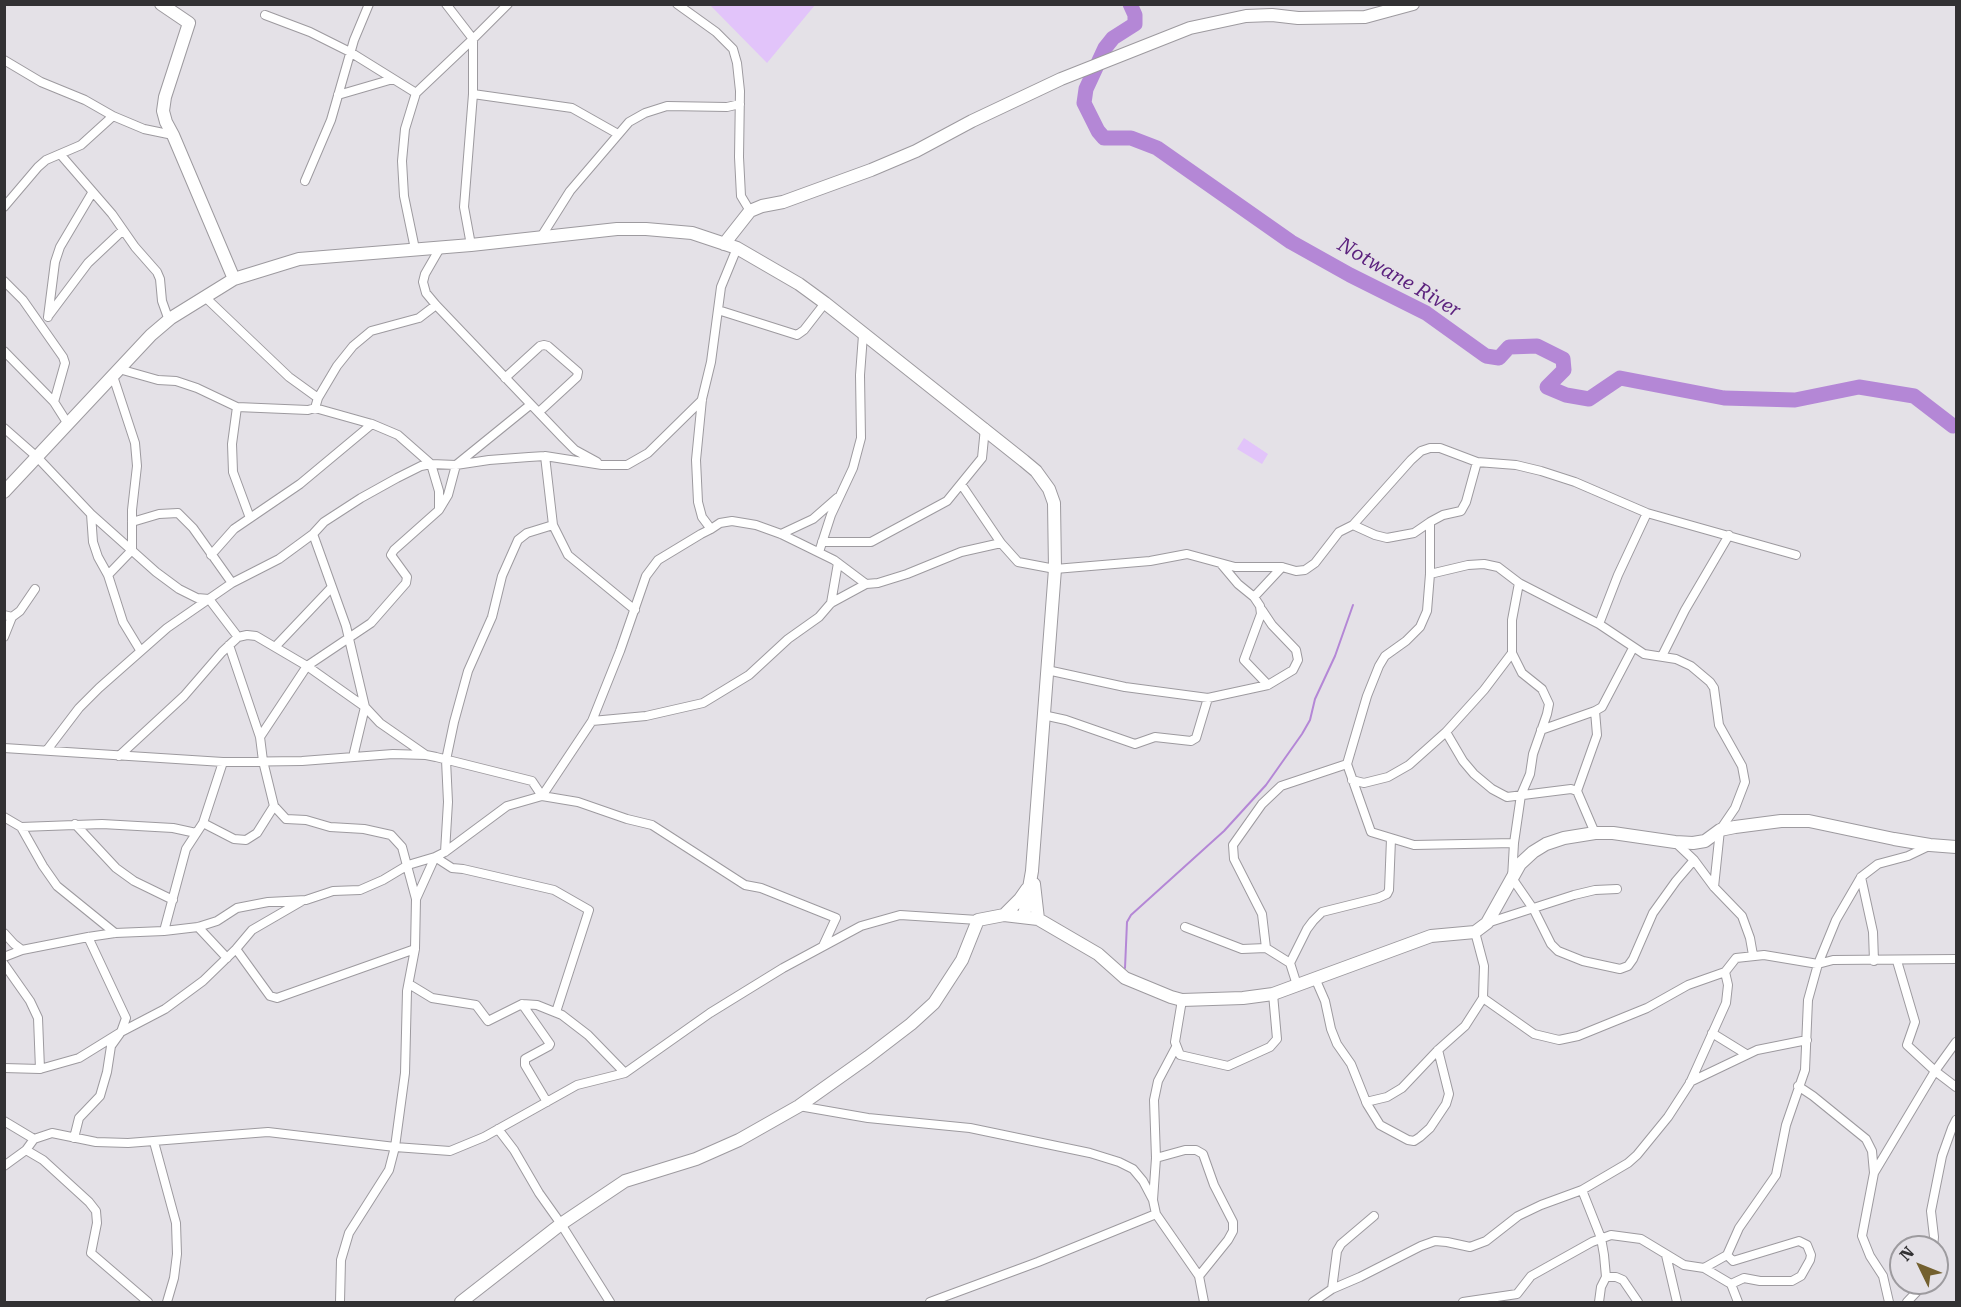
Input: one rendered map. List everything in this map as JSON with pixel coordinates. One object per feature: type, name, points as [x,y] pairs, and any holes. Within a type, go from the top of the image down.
[{"type":"street","points":[[161,4],[189,23],[165,97],[163,111],[234,279]]},
{"type":"street","points":[[305,181],[315,160],[338,95],[350,52],[369,4]]},
{"type":"street","points":[[446,4],[474,39],[473,94],[464,207],[471,245]]},
{"type":"street","points":[[415,249],[404,196],[402,161],[405,129],[416,93],[508,4]]},
{"type":"street","points":[[677,4],[733,49],[737,63],[740,104],[741,196],[750,211]]},
{"type":"street","points":[[724,244],[750,211],[798,197],[916,152],[972,121],[1061,79],[1198,25],[1246,16],[1365,17],[1413,4]]},
{"type":"street","points":[[265,15],[310,32],[350,52],[416,93]]},
{"type":"street","points":[[4,60],[42,82],[85,99],[113,116],[144,129],[173,135]]},
{"type":"street","points":[[338,95],[393,79]]},
{"type":"street","points":[[473,94],[572,108],[618,134]]},
{"type":"street","points":[[541,237],[570,191],[629,122],[645,113],[667,106],[727,107],[740,104]]},
{"type":"street","points":[[4,207],[46,160],[81,145],[113,116]]},
{"type":"street","points":[[60,154],[158,272],[162,301],[167,315],[171,318]]},
{"type":"street","points":[[48,317],[55,262],[60,247],[92,192]]},
{"type":"street","points":[[4,492],[151,335],[171,318],[234,279],[299,259],[440,248],[595,231],[646,229],[692,233],[737,248],[799,284],[825,303],[985,428],[1036,471],[1049,489],[1054,503],[1055,569],[1031,877],[1024,916]]},
{"type":"street","points":[[41,326],[88,263],[123,230]]},
{"type":"street","points":[[440,248],[425,274],[423,282],[426,293],[575,450],[602,465]]},
{"type":"street","points":[[711,530],[702,517],[696,490],[696,460],[702,399],[711,362],[721,287],[737,248]]},
{"type":"street","points":[[4,280],[23,300],[63,357],[64,363],[54,402]]},
{"type":"street","points":[[205,297],[289,377],[318,398]]},
{"type":"street","points":[[718,310],[797,335],[804,330],[825,303]]},
{"type":"street","points":[[315,408],[318,398],[337,366],[353,346],[371,331],[419,318],[436,305]]},
{"type":"street","points":[[819,552],[831,515],[853,468],[861,438],[860,375],[863,334]]},
{"type":"street","points":[[506,378],[544,345],[578,372],[577,377],[538,412]]},
{"type":"street","points":[[4,351],[54,402],[68,424]]},
{"type":"street","points":[[116,373],[176,381],[237,407],[308,410],[315,408],[372,424],[398,435],[431,464],[439,491],[439,510]]},
{"type":"street","points":[[108,576],[132,550],[137,465],[135,443],[116,373]]},
{"type":"street","points":[[47,750],[78,708],[140,651],[209,598],[232,583],[279,559],[313,534],[324,522],[361,498],[421,466],[431,464],[456,465],[545,456],[602,465],[627,465],[648,453],[702,399]]},
{"type":"street","points":[[260,737],[307,666],[371,623],[406,583],[407,577],[391,555],[439,510],[448,495],[456,465],[530,405]]},
{"type":"street","points":[[237,407],[232,444],[233,472],[250,518]]},
{"type":"street","points":[[211,555],[234,529],[300,484],[372,424]]},
{"type":"street","points":[[4,428],[37,457],[91,514],[156,572],[196,598],[209,598]]},
{"type":"street","points":[[822,542],[871,542],[947,501],[982,458],[985,428]]},
{"type":"street","points":[[961,484],[1001,543],[1018,562],[1055,569],[1150,561],[1187,554],[1235,567],[1282,567],[1296,571],[1305,570],[1315,563],[1339,532],[1353,525],[1421,451],[1430,448],[1440,448],[1477,462],[1516,465],[1541,471],[1575,482],[1647,513],[1796,555]]},
{"type":"street","points":[[545,456],[553,525],[568,555],[635,610]]},
{"type":"street","points":[[1353,525],[1387,538],[1414,533],[1443,515],[1461,511],[1466,502],[1477,462]]},
{"type":"street","points":[[781,534],[813,519],[840,496]]},
{"type":"street","points":[[132,522],[159,514],[178,513],[193,528],[232,583]]},
{"type":"street","points":[[1599,624],[1618,575],[1647,513]]},
{"type":"street","points":[[91,514],[93,542],[108,576],[123,622],[140,651]]},
{"type":"street","points":[[542,796],[592,721],[646,576],[658,560],[720,523],[732,521],[756,525],[781,534],[838,563],[866,584]]},
{"type":"street","points":[[1430,522],[1427,611],[1420,627],[1406,641],[1385,656],[1379,666],[1367,696],[1347,764],[1369,830],[1374,833],[1405,844],[1425,846],[1514,843]]},
{"type":"street","points":[[445,852],[448,802],[446,760],[468,671],[492,617],[502,576],[518,540],[527,533],[553,525]]},
{"type":"street","points":[[313,534],[349,638],[365,707],[353,757]]},
{"type":"street","points":[[1662,656],[1685,610],[1729,536]]},
{"type":"street","points":[[592,721],[646,716],[703,703],[749,675],[788,639],[819,617],[831,603],[866,584],[878,583],[907,574],[961,552],[1001,543]]},
{"type":"street","points":[[831,603],[838,563]]},
{"type":"street","points":[[1430,574],[1450,568],[1484,564],[1498,567],[1519,583],[1599,624],[1644,654],[1676,658],[1691,666],[1714,688],[1719,725],[1742,766],[1745,782],[1742,794],[1720,830],[1705,842],[1675,843],[1632,835],[1595,833],[1564,838],[1546,844],[1520,864],[1487,923]]},
{"type":"street","points":[[1047,670],[1125,687],[1208,698],[1268,685],[1293,669],[1298,660],[1296,650],[1272,625],[1254,597],[1238,584],[1221,565]]},
{"type":"street","points":[[1254,597],[1282,567]]},
{"type":"street","points":[[1519,583],[1512,620],[1512,653],[1522,673],[1542,689],[1549,704],[1533,754],[1530,774],[1521,795],[1512,878],[1534,910],[1545,935],[1558,951],[1620,969],[1628,966],[1653,913],[1694,860]]},
{"type":"street","points":[[275,647],[331,588]]},
{"type":"street","points":[[4,637],[8,616],[20,611],[35,589]]},
{"type":"street","points":[[209,598],[238,636]]},
{"type":"street","points":[[1262,610],[1244,660],[1268,685]]},
{"type":"street","points":[[118,756],[184,696],[238,636],[247,635],[256,636],[307,666],[365,707],[380,723],[426,755]]},
{"type":"street","points":[[229,645],[260,737],[263,761],[274,806],[286,819],[306,820],[330,828],[364,829],[391,835],[402,847],[416,899],[415,949],[409,984],[405,1073],[394,1147],[389,1170],[349,1233],[341,1260],[340,1302]]},
{"type":"street","points":[[1541,730],[1595,711],[1605,703],[1633,648]]},
{"type":"street","points":[[1352,780],[1364,783],[1388,777],[1409,765],[1446,732],[1484,690],[1512,653]]},
{"type":"street","points":[[1043,715],[1066,720],[1135,744],[1155,737],[1191,741],[1196,738],[1208,698]]},
{"type":"street","points":[[1595,711],[1597,735],[1577,791],[1595,833]]},
{"type":"street","points":[[1446,732],[1463,761],[1484,783],[1507,797],[1571,789],[1577,791]]},
{"type":"street","points":[[4,748],[223,762],[302,761],[393,754],[426,755],[532,781],[542,796]]},
{"type":"street","points":[[164,931],[186,849],[202,823],[223,762]]},
{"type":"street","points":[[1266,948],[1262,914],[1234,859],[1233,845],[1262,804],[1281,786],[1347,764]]},
{"type":"street","points":[[4,1068],[40,1069],[79,1058],[165,1009],[203,981],[252,930],[306,900],[333,891],[360,890],[408,865],[435,857],[507,806],[542,796],[578,802],[652,825],[745,885],[761,888],[836,918],[823,946]]},
{"type":"street","points":[[202,823],[234,839],[246,840],[257,833],[274,806]]},
{"type":"street","points":[[4,817],[21,827],[57,886],[115,933]]},
{"type":"street","points":[[1720,830],[1781,821],[1809,821],[1930,845],[1955,846]]},
{"type":"street","points":[[21,827],[75,824],[172,828],[196,832]]},
{"type":"street","points":[[75,824],[116,868],[173,900]]},
{"type":"street","points":[[1714,887],[1720,830]]},
{"type":"street","points":[[1290,963],[1307,929],[1322,912],[1387,894],[1390,886],[1391,839]]},
{"type":"street","points":[[1675,843],[1694,860],[1714,887],[1742,916],[1749,933],[1753,955]]},
{"type":"street","points":[[1704,1268],[1727,1256],[1739,1228],[1776,1175],[1786,1125],[1805,1070],[1808,1000],[1818,964],[1836,920],[1862,877],[1878,864],[1908,856],[1930,845]]},
{"type":"street","points":[[416,899],[435,857]]},
{"type":"street","points":[[435,857],[452,868],[554,891],[589,910],[555,1012]]},
{"type":"street","points":[[1004,915],[1020,899],[1031,877]]},
{"type":"street","points":[[1031,877],[1038,919]]},
{"type":"street","points":[[1862,877],[1873,932],[1874,961]]},
{"type":"street","points":[[4,1167],[26,1150],[34,1139],[52,1133],[96,1142],[154,1142],[268,1132],[394,1147],[450,1151],[498,1129],[576,1085],[625,1073],[710,1013],[823,946],[861,926],[900,915],[978,920],[1004,915],[1038,919],[1098,954],[1125,978],[1182,1000],[1243,998],[1273,994],[1431,936],[1475,932],[1487,923],[1595,890],[1617,889]]},
{"type":"street","points":[[4,957],[22,950],[88,937],[198,927],[217,921],[237,908],[268,902],[306,900]]},
{"type":"street","points":[[461,1302],[561,1224],[625,1181],[696,1159],[739,1140],[799,1106],[868,1057],[934,1003],[962,960],[978,920]]},
{"type":"street","points":[[198,927],[226,958]]},
{"type":"street","points":[[1185,927],[1242,950],[1266,948],[1290,963],[1297,985]]},
{"type":"street","points":[[1366,1102],[1387,1097],[1402,1088],[1438,1050],[1465,1026],[1483,998],[1485,966],[1475,932]]},
{"type":"street","points":[[4,933],[22,950]]},
{"type":"street","points":[[74,1138],[79,1118],[100,1096],[111,1046],[121,1032],[126,1018],[88,937]]},
{"type":"street","points":[[236,949],[270,996],[277,998],[415,949]]},
{"type":"street","points":[[1483,998],[1534,1034],[1559,1040],[1578,1036],[1647,1008],[1688,985],[1725,972],[1736,958],[1764,955],[1818,964],[1833,960],[1956,959]]},
{"type":"street","points":[[1897,961],[1915,1022],[1907,1045],[1956,1087]]},
{"type":"street","points":[[4,964],[30,1001],[38,1017],[40,1069]]},
{"type":"street","points":[[1313,1302],[1332,1288],[1435,1241],[1470,1247],[1486,1241],[1518,1216],[1541,1205],[1582,1191],[1638,1155],[1668,1117],[1690,1083],[1726,1003],[1728,985],[1725,972]]},
{"type":"street","points":[[1315,978],[1325,1001],[1337,1044],[1351,1064],[1366,1102],[1380,1125],[1395,1135],[1414,1141],[1420,1137],[1446,1104],[1449,1094],[1438,1050]]},
{"type":"street","points":[[409,984],[432,998],[476,1005],[488,1021],[522,1004],[537,1005],[555,1012],[588,1035],[625,1073]]},
{"type":"street","points":[[1182,1000],[1174,1042],[1180,1055],[1228,1066],[1270,1047],[1277,1039],[1273,994]]},
{"type":"street","points":[[522,1004],[550,1044],[549,1047],[525,1059],[525,1065],[547,1102]]},
{"type":"street","points":[[1712,1033],[1746,1054]]},
{"type":"street","points":[[1690,1083],[1746,1054],[1807,1040]]},
{"type":"street","points":[[1874,1173],[1935,1071],[1956,1042]]},
{"type":"street","points":[[1153,1200],[1156,1158],[1155,1090],[1176,1047]]},
{"type":"street","points":[[1798,1086],[1866,1139],[1872,1151],[1874,1173],[1862,1236],[1870,1256],[1883,1276],[1889,1302]]},
{"type":"street","points":[[799,1106],[868,1118],[970,1128],[1090,1153],[1119,1162],[1133,1169],[1143,1181],[1153,1200],[1156,1214],[1199,1275],[1204,1302]]},
{"type":"street","points":[[1934,1235],[1931,1210],[1942,1156],[1956,1120]]},
{"type":"street","points":[[4,1121],[34,1139]]},
{"type":"street","points":[[498,1129],[514,1150],[539,1193],[610,1302]]},
{"type":"street","points":[[154,1142],[176,1223],[177,1254],[174,1278],[166,1302]]},
{"type":"street","points":[[26,1150],[44,1160],[89,1202],[96,1211],[98,1223],[91,1253],[148,1302]]},
{"type":"street","points":[[1156,1158],[1185,1150],[1196,1150],[1203,1154],[1214,1185],[1233,1222],[1233,1231],[1228,1240],[1199,1275]]},
{"type":"street","points":[[1582,1191],[1601,1238],[1606,1276],[1601,1287],[1599,1302]]},
{"type":"street","points":[[930,1302],[1038,1262],[1156,1214]]},
{"type":"street","points":[[1332,1288],[1337,1251],[1341,1244],[1374,1215]]},
{"type":"street","points":[[1463,1302],[1518,1298],[1531,1276],[1601,1238],[1621,1236],[1641,1239],[1684,1265],[1704,1268],[1731,1284],[1738,1302]]},
{"type":"street","points":[[1727,1256],[1733,1261],[1799,1241],[1807,1245],[1811,1255],[1801,1275],[1792,1281],[1768,1282],[1744,1278],[1731,1284]]},
{"type":"street","points":[[1666,1255],[1677,1302]]},
{"type":"street","points":[[1606,1276],[1616,1276],[1623,1280],[1638,1302]]},
{"type":"shaded area","points":[[710,5],[815,5],[767,63]]},
{"type":"shaded area","points":[[1244,438],[1268,454],[1262,464],[1237,449]]},
{"type":"waterway","name":"Notwane River","points":[[1130,4],[1135,15],[1135,24],[1113,38],[1105,48],[1086,89],[1084,103],[1104,138],[1131,138],[1157,148],[1291,242],[1426,313],[1486,356],[1499,358],[1509,347],[1537,346],[1563,359],[1564,370],[1547,387],[1566,395],[1589,399],[1620,378],[1724,398],[1795,400],[1859,387],[1914,396],[1953,426]]},
{"type":"waterway","points":[[1125,968],[1127,922],[1131,915],[1224,831],[1266,785],[1302,734],[1310,720],[1315,699],[1335,656],[1353,605]]}]
